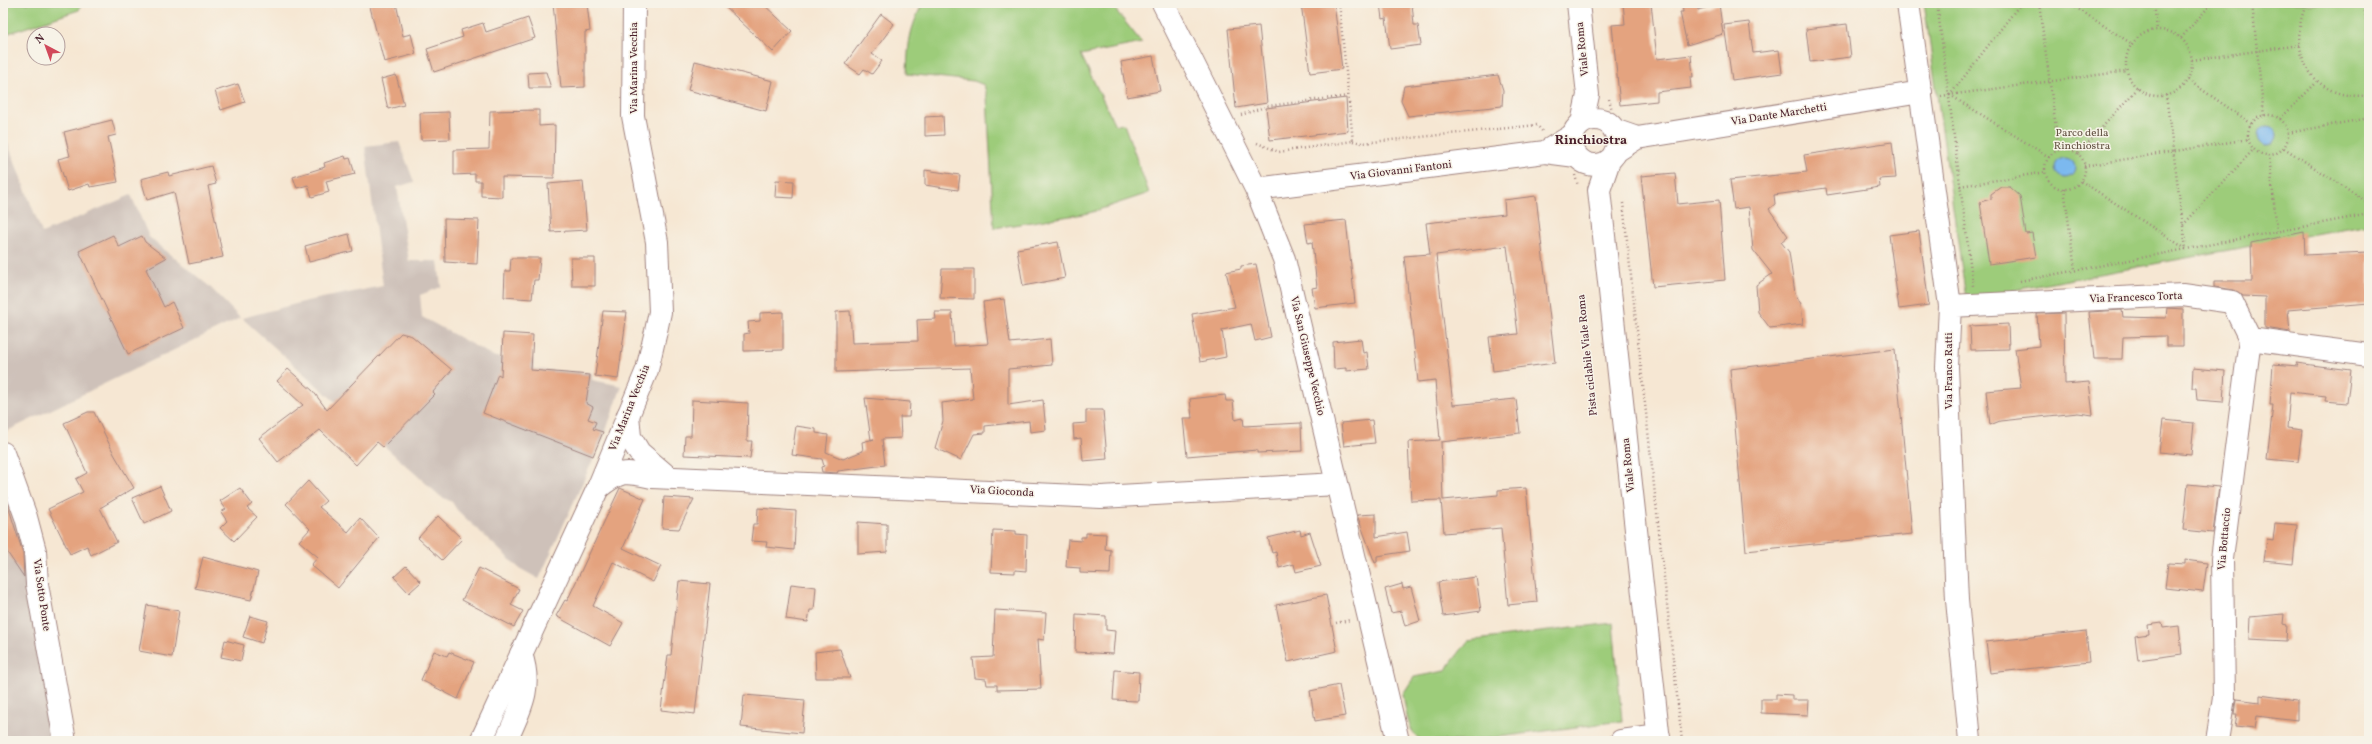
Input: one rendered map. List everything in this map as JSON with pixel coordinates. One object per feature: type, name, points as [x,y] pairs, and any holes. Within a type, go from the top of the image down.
[{"type":"street","name":"Via Marina Vecchia","points":[[481,741],[598,488],[647,370],[660,312],[657,242],[633,116],[634,3]]},
{"type":"street","name":"Via San Giuseppe Vecchio","points":[[1163,3],[1256,189],[1284,259],[1337,484],[1401,737]]},
{"type":"street","name":"Viale Roma","points":[[1578,3],[1598,94],[1597,124]]},
{"type":"street","name":"Via Franco Ratti","points":[[1908,3],[1950,306],[1947,366],[1957,600],[1970,741]]},
{"type":"street","name":"Via Dante Marchetti","points":[[1636,138],[1921,92]]},
{"type":"street","points":[[1597,124],[1636,138]]},
{"type":"street","name":"Viale Roma","points":[[1589,191],[1612,156],[1618,140],[1597,124]]},
{"type":"street","name":"Viale Roma","points":[[1597,124],[1571,142],[1576,163],[1589,191],[1659,738]]},
{"type":"street","name":"Via Giovanni Fantoni","points":[[1256,189],[1545,143],[1597,124]]},
{"type":"street","points":[[1576,163],[1595,166],[1612,156],[1636,138]]},
{"type":"street","name":"Via Giovanni Fantoni","points":[[1545,143],[1576,163]]},
{"type":"street","name":"Via Francesco Torta","points":[[1950,306],[2183,295],[2232,302],[2250,339]]},
{"type":"street","points":[[2250,339],[2369,355]]},
{"type":"street","name":"Via Bottaccio","points":[[2217,741],[2224,697],[2222,559],[2250,339]]},
{"type":"street","points":[[628,415],[630,437],[640,452],[667,476]]},
{"type":"street","name":"Via Sotto Ponte","points":[[3,453],[26,517],[35,551],[37,584],[65,741]]},
{"type":"street","name":"Via Gioconda","points":[[598,488],[614,475],[627,472],[652,477],[667,476],[1101,497],[1337,484]]},
{"type":"street","points":[[506,741],[524,700],[525,668],[521,654]]},
{"type":"street","points":[[1621,741],[1659,738]]},
{"type":"path","points":[[1339,3],[1353,141]]},
{"type":"path","points":[[1936,3],[1950,95],[1973,289]]},
{"type":"path","points":[[1950,95],[2021,3]]},
{"type":"path","points":[[2039,3],[2059,150]]},
{"type":"path","points":[[2069,3],[2132,44]]},
{"type":"path","points":[[2154,3],[2157,30]]},
{"type":"path","points":[[2181,38],[2212,3]]},
{"type":"path","points":[[2252,3],[2264,116]]},
{"type":"path","points":[[2307,3],[2301,26],[2300,45],[2303,61],[2316,82],[2334,93],[2346,96],[2369,96]]},
{"type":"path","points":[[2364,3],[2369,44]]},
{"type":"path","points":[[2164,29],[2177,34],[2187,43],[2192,60],[2193,68],[2188,80],[2179,90],[2166,96],[2155,96],[2134,85],[2125,63],[2128,49],[2137,37],[2149,30],[2157,30],[2164,29]]},
{"type":"path","points":[[2192,60],[2300,45]]},
{"type":"path","points":[[1921,92],[1937,97],[2127,71]]},
{"type":"path","points":[[2188,80],[2252,124]]},
{"type":"path","points":[[2280,119],[2316,82]]},
{"type":"path","points":[[2078,154],[2138,88]]},
{"type":"path","points":[[1597,124],[1598,94]]},
{"type":"path","points":[[1950,95],[2049,157]]},
{"type":"path","points":[[1221,120],[1268,106],[1348,96]]},
{"type":"path","points":[[2166,96],[2186,249]]},
{"type":"path","points":[[2264,116],[2280,119],[2288,132],[2284,148],[2277,153],[2269,155],[2261,154],[2254,150],[2249,139],[2249,129],[2252,124],[2258,118],[2264,116]]},
{"type":"path","points":[[2288,132],[2369,118]]},
{"type":"path","points":[[1250,140],[1279,152],[1353,141],[1362,144],[1537,125],[1545,143]]},
{"type":"path","points":[[2084,166],[2173,150],[2249,139]]},
{"type":"path","points":[[2284,148],[2369,203]]},
{"type":"path","points":[[2069,149],[2078,154],[2084,166],[2084,174],[2080,181],[2074,186],[2064,188],[2051,183],[2046,172],[2046,162],[2049,157],[2059,150],[2069,149]]},
{"type":"path","points":[[2183,225],[2254,150]]},
{"type":"path","points":[[2269,155],[2277,231]]},
{"type":"path","points":[[1576,163],[1576,175],[1589,191]]},
{"type":"path","points":[[1960,186],[2046,172]]},
{"type":"path","points":[[2080,181],[2186,249]]},
{"type":"path","points":[[2064,188],[2075,270]]},
{"type":"path","points":[[1623,202],[1682,741]]},
{"type":"path","points":[[2012,282],[2369,214]]},
{"type":"path","points":[[1336,623],[1353,620]]},
{"type":"shaded area","points":[[3,131],[42,233],[131,195],[149,237],[210,287],[240,318],[3,433]]},
{"type":"shaded area","points":[[399,142],[414,182],[397,187],[409,261],[438,261],[441,287],[420,295],[422,317],[495,357],[533,359],[534,369],[592,373],[592,380],[622,386],[605,433],[539,579],[519,568],[457,510],[452,502],[440,496],[242,318],[307,301],[383,286],[365,146]]},
{"type":"shaded area","points":[[3,469],[33,575],[24,596],[34,612],[56,741],[3,741]]},
{"type":"green space","points":[[3,3],[82,3],[79,10],[30,26],[26,26],[26,27],[3,35]]},
{"type":"green space","points":[[923,3],[1110,3],[1142,43],[1081,55],[1115,125],[1124,124],[1149,193],[1089,213],[994,228],[987,96],[984,85],[974,81],[907,74],[910,37],[918,12]]},
{"type":"green space","name":"Parco della Rinchiostra","points":[[1924,3],[2369,3],[2369,224],[1966,299]]},
{"type":"green space","points":[[1613,623],[1622,721],[1468,741],[1423,741],[1418,738],[1410,727],[1406,714],[1403,694],[1414,677],[1445,671],[1468,641]]},
{"type":"water","points":[[2263,126],[2271,126],[2277,132],[2277,140],[2271,146],[2263,146],[2257,140],[2257,132]]},
{"type":"water","points":[[2061,158],[2069,158],[2075,164],[2075,172],[2069,178],[2061,178],[2055,172],[2055,164]]},
{"type":"building","points":[[369,3],[396,3],[403,36],[411,34],[416,54],[384,62]]},
{"type":"building","points":[[553,3],[587,3],[590,31],[585,32],[585,87],[561,88]]},
{"type":"building","points":[[721,3],[762,3],[792,31],[773,52]]},
{"type":"building","points":[[1301,3],[1334,3],[1342,69],[1310,73]]},
{"type":"building","points":[[1380,3],[1412,3],[1414,25],[1418,25],[1421,45],[1390,49],[1386,18],[1382,19]]},
{"type":"building","points":[[1623,3],[1651,3],[1657,59],[1691,55],[1693,77],[1690,77],[1691,88],[1657,92],[1657,101],[1620,105],[1612,25],[1625,24]]},
{"type":"building","points":[[1682,3],[1697,3],[1698,10],[1719,4],[1723,34],[1687,45],[1680,12],[1683,12]]},
{"type":"building","points":[[881,14],[894,24],[872,54],[882,61],[872,74],[864,69],[860,74],[845,64]]},
{"type":"building","points":[[528,18],[535,38],[434,72],[427,49],[463,37],[461,30],[483,23],[486,32]]},
{"type":"building","points":[[1749,22],[1753,53],[1779,50],[1782,73],[1732,80],[1724,25]]},
{"type":"building","points":[[1847,24],[1851,57],[1810,62],[1806,29]]},
{"type":"building","points":[[1259,26],[1267,103],[1236,108],[1228,29]]},
{"type":"building","points":[[1153,56],[1160,91],[1127,97],[1121,62]]},
{"type":"building","points":[[695,61],[773,81],[766,111],[688,90]]},
{"type":"building","points":[[546,72],[551,88],[529,88],[528,73]]},
{"type":"building","points":[[396,75],[404,105],[388,109],[381,79]]},
{"type":"building","points":[[1498,75],[1503,90],[1502,106],[1408,116],[1401,101],[1404,86]]},
{"type":"building","points":[[238,84],[245,102],[221,110],[215,91]]},
{"type":"building","points":[[1346,98],[1348,131],[1270,140],[1266,108]]},
{"type":"building","points":[[539,110],[539,126],[555,125],[554,178],[502,177],[502,197],[481,196],[481,181],[475,181],[475,174],[454,175],[454,150],[489,149],[490,111]]},
{"type":"building","points":[[449,112],[450,139],[421,140],[420,113]]},
{"type":"building","points":[[943,116],[944,135],[925,136],[925,117]]},
{"type":"building","points":[[112,120],[116,135],[108,137],[118,182],[90,187],[89,184],[68,191],[58,159],[70,156],[64,132]]},
{"type":"building","points":[[1892,142],[1896,178],[1879,179],[1880,187],[1827,195],[1826,188],[1774,195],[1775,204],[1769,209],[1788,236],[1781,242],[1789,252],[1795,293],[1801,304],[1803,324],[1770,328],[1758,312],[1756,285],[1772,274],[1753,250],[1749,207],[1734,209],[1730,180],[1807,172],[1804,155]]},
{"type":"building","points":[[345,156],[346,159],[350,158],[355,174],[326,181],[329,192],[312,197],[308,185],[297,188],[293,177],[325,167],[324,163]]},
{"type":"building","points":[[211,166],[216,184],[208,186],[223,257],[189,264],[174,192],[147,200],[141,179],[168,172],[169,176]]},
{"type":"building","points":[[925,170],[960,175],[958,190],[925,185]]},
{"type":"building","points":[[1675,173],[1678,204],[1719,200],[1725,280],[1653,287],[1641,176]]},
{"type":"building","points":[[776,180],[794,181],[793,198],[775,197]]},
{"type":"building","points":[[583,181],[587,230],[551,232],[548,184]]},
{"type":"building","points":[[2001,187],[2010,187],[2020,196],[2026,234],[2032,233],[2036,257],[1989,264],[1980,202],[1991,199],[1991,194]]},
{"type":"building","points":[[1536,196],[1555,363],[1493,371],[1489,337],[1518,334],[1507,246],[1436,255],[1453,405],[1516,399],[1520,433],[1441,442],[1443,500],[1498,495],[1498,490],[1526,488],[1537,602],[1508,605],[1501,528],[1444,533],[1441,500],[1411,501],[1408,442],[1440,440],[1435,380],[1418,382],[1404,256],[1430,254],[1426,223],[1505,214],[1504,200]]},
{"type":"building","points":[[444,219],[479,220],[477,264],[445,262]]},
{"type":"building","points":[[1346,220],[1355,303],[1315,308],[1312,288],[1317,287],[1312,242],[1308,243],[1305,224]]},
{"type":"building","points":[[1919,231],[1929,305],[1899,309],[1889,235]]},
{"type":"building","points":[[2304,232],[2305,255],[2367,252],[2369,259],[2369,303],[2288,310],[2290,332],[2265,328],[2265,297],[2243,296],[2234,290],[2214,287],[2214,281],[2252,281],[2251,243]]},
{"type":"building","points":[[349,234],[353,251],[309,262],[305,246]]},
{"type":"building","points":[[113,235],[119,247],[142,236],[145,242],[166,258],[146,269],[164,307],[172,302],[184,328],[128,354],[79,251]]},
{"type":"building","points":[[1058,242],[1065,278],[1023,286],[1017,249]]},
{"type":"building","points":[[511,258],[540,258],[538,280],[534,280],[532,299],[504,297],[505,271],[510,271]]},
{"type":"building","points":[[571,258],[595,258],[595,286],[572,286]]},
{"type":"building","points":[[1256,264],[1271,337],[1255,341],[1251,324],[1222,330],[1226,357],[1200,362],[1192,314],[1235,307],[1226,272],[1241,269],[1241,266]]},
{"type":"building","points":[[942,269],[974,269],[974,299],[940,298]]},
{"type":"building","points":[[1004,299],[1010,343],[1050,339],[1052,365],[1008,369],[1008,405],[1043,400],[1046,430],[1030,432],[1029,421],[985,426],[985,433],[974,434],[961,460],[935,448],[943,421],[942,403],[973,399],[970,368],[836,372],[836,312],[850,311],[852,343],[918,341],[917,320],[936,319],[935,312],[952,312],[954,346],[988,344],[983,302]]},
{"type":"building","points":[[2167,308],[2183,309],[2183,346],[2166,346],[2166,336],[2123,337],[2122,359],[2094,359],[2089,312],[2122,310],[2123,317],[2166,318]]},
{"type":"building","points":[[603,311],[627,312],[618,379],[595,376]]},
{"type":"building","points":[[783,312],[783,350],[744,351],[744,334],[749,333],[748,322],[760,321],[760,313]]},
{"type":"building","points":[[2064,313],[2065,384],[2089,382],[2093,415],[2078,413],[2000,421],[1990,425],[1986,391],[2021,388],[2015,349],[2039,346],[2037,314]]},
{"type":"building","points":[[2008,324],[2009,349],[1971,350],[1970,326]]},
{"type":"building","points":[[401,333],[412,336],[452,370],[433,392],[435,394],[383,447],[377,442],[356,465],[320,430],[278,462],[259,438],[303,405],[277,381],[288,369],[313,391],[327,410]]},
{"type":"building","points":[[503,333],[533,335],[531,370],[590,375],[586,403],[593,407],[588,419],[596,422],[593,429],[603,432],[593,456],[483,413],[498,374],[501,376]]},
{"type":"building","points":[[1361,339],[1363,353],[1367,352],[1369,369],[1346,371],[1346,368],[1334,369],[1333,342]]},
{"type":"building","points":[[1895,349],[1912,534],[1746,551],[1730,369]]},
{"type":"building","points":[[2296,363],[2351,370],[2347,403],[2325,401],[2326,396],[2290,392],[2287,428],[2302,430],[2298,462],[2267,459],[2273,405],[2270,405],[2273,364],[2298,366]]},
{"type":"building","points":[[2193,368],[2225,371],[2223,402],[2197,400],[2196,388],[2192,388]]},
{"type":"building","points":[[1225,395],[1226,401],[1233,401],[1235,420],[1243,418],[1244,426],[1301,423],[1302,451],[1257,453],[1257,450],[1187,456],[1183,418],[1192,418],[1190,399]]},
{"type":"building","points":[[865,398],[910,402],[909,417],[900,417],[901,438],[882,439],[885,465],[838,471],[837,473],[822,472],[821,467],[824,466],[822,459],[792,455],[796,426],[816,429],[816,433],[828,435],[826,452],[843,459],[863,451],[862,442],[871,440]]},
{"type":"building","points":[[692,400],[748,403],[747,441],[752,441],[750,458],[684,455],[685,436],[691,436]]},
{"type":"building","points":[[1086,410],[1103,410],[1107,459],[1083,461],[1081,438],[1074,439],[1073,424],[1086,423]]},
{"type":"building","points":[[88,412],[94,412],[114,454],[134,488],[100,508],[117,542],[91,555],[87,546],[70,554],[48,509],[83,492],[76,479],[87,473],[64,423]]},
{"type":"building","points":[[1372,420],[1375,443],[1344,446],[1341,423]]},
{"type":"building","points":[[2163,420],[2194,423],[2191,455],[2159,452]]},
{"type":"building","points":[[308,481],[326,501],[319,507],[348,532],[360,518],[379,538],[338,588],[311,565],[318,557],[299,541],[310,529],[286,504]]},
{"type":"building","points":[[2188,484],[2219,487],[2213,533],[2183,530]]},
{"type":"building","points":[[160,486],[171,511],[144,524],[132,498]]},
{"type":"building","points":[[240,488],[252,504],[247,508],[257,517],[234,541],[220,528],[227,521],[221,512],[226,509],[220,501]]},
{"type":"building","points":[[620,488],[645,499],[623,548],[661,566],[653,582],[613,562],[593,606],[623,623],[610,646],[556,616],[565,600],[567,601]]},
{"type":"building","points":[[3,490],[23,553],[24,577],[7,552],[3,538]]},
{"type":"building","points":[[664,497],[694,499],[679,529],[662,528]]},
{"type":"building","points":[[758,508],[796,511],[794,550],[766,547],[767,542],[751,541],[753,524],[757,524]]},
{"type":"building","points":[[1376,514],[1376,537],[1407,532],[1410,551],[1377,556],[1377,562],[1375,563],[1357,515]]},
{"type":"building","points":[[438,516],[462,539],[442,560],[418,538]]},
{"type":"building","points":[[858,522],[887,524],[887,552],[858,554]]},
{"type":"building","points":[[2275,523],[2297,525],[2293,564],[2264,561],[2267,539],[2273,540]]},
{"type":"building","points":[[993,530],[1016,531],[1016,534],[1027,535],[1026,571],[1015,570],[1015,573],[991,572]]},
{"type":"building","points":[[1300,530],[1301,535],[1310,532],[1321,566],[1296,572],[1294,564],[1279,568],[1276,552],[1272,553],[1268,538]]},
{"type":"building","points":[[1086,533],[1106,534],[1105,549],[1111,550],[1110,574],[1080,573],[1080,568],[1066,567],[1068,540],[1081,541],[1081,537],[1086,537]]},
{"type":"building","points":[[203,557],[258,572],[251,600],[195,588]]},
{"type":"building","points":[[2185,560],[2207,563],[2203,592],[2165,588],[2168,563],[2185,564]]},
{"type":"building","points":[[406,566],[421,582],[409,593],[394,577]]},
{"type":"building","points":[[479,568],[519,589],[511,605],[523,611],[514,627],[462,600]]},
{"type":"building","points":[[1476,577],[1481,611],[1443,616],[1438,582]]},
{"type":"building","points":[[679,581],[710,584],[695,714],[661,710],[668,655],[671,655]]},
{"type":"building","points":[[791,584],[816,587],[814,610],[810,610],[808,622],[786,619]]},
{"type":"building","points":[[1402,584],[1403,589],[1411,587],[1420,621],[1405,626],[1401,611],[1391,613],[1385,589]]},
{"type":"building","points":[[1326,595],[1337,651],[1288,662],[1276,605]]},
{"type":"building","points":[[147,605],[179,611],[172,657],[139,651]]},
{"type":"building","points":[[995,610],[1046,613],[1044,640],[1038,639],[1041,689],[997,690],[997,685],[987,685],[986,679],[975,678],[973,658],[993,657]]},
{"type":"building","points":[[1076,614],[1106,616],[1106,630],[1115,631],[1113,654],[1075,652]]},
{"type":"building","points":[[2284,614],[2283,624],[2287,625],[2286,641],[2249,639],[2250,617]]},
{"type":"building","points":[[250,616],[268,621],[262,643],[243,637]]},
{"type":"building","points":[[2162,623],[2163,628],[2179,626],[2182,654],[2138,660],[2135,636],[2149,634],[2148,625]]},
{"type":"building","points":[[2086,631],[2089,662],[1990,673],[1986,642]]},
{"type":"building","points":[[225,640],[244,645],[241,661],[221,657]]},
{"type":"building","points":[[840,649],[850,678],[816,678],[815,652]]},
{"type":"building","points":[[434,651],[447,656],[449,652],[474,662],[458,699],[421,680]]},
{"type":"building","points":[[1115,670],[1139,672],[1138,701],[1113,700]]},
{"type":"building","points":[[1339,685],[1345,716],[1315,721],[1310,691]]},
{"type":"building","points":[[1776,694],[1792,695],[1792,700],[1809,700],[1808,715],[1761,713],[1761,699],[1776,699]]},
{"type":"building","points":[[744,695],[805,700],[802,733],[741,727]]},
{"type":"building","points":[[2260,695],[2297,700],[2297,721],[2257,716],[2255,728],[2235,726],[2237,714],[2234,714],[2236,699],[2260,702]]},
{"type":"district","name":"Rinchiostra","points":[[1591,141]]}]
